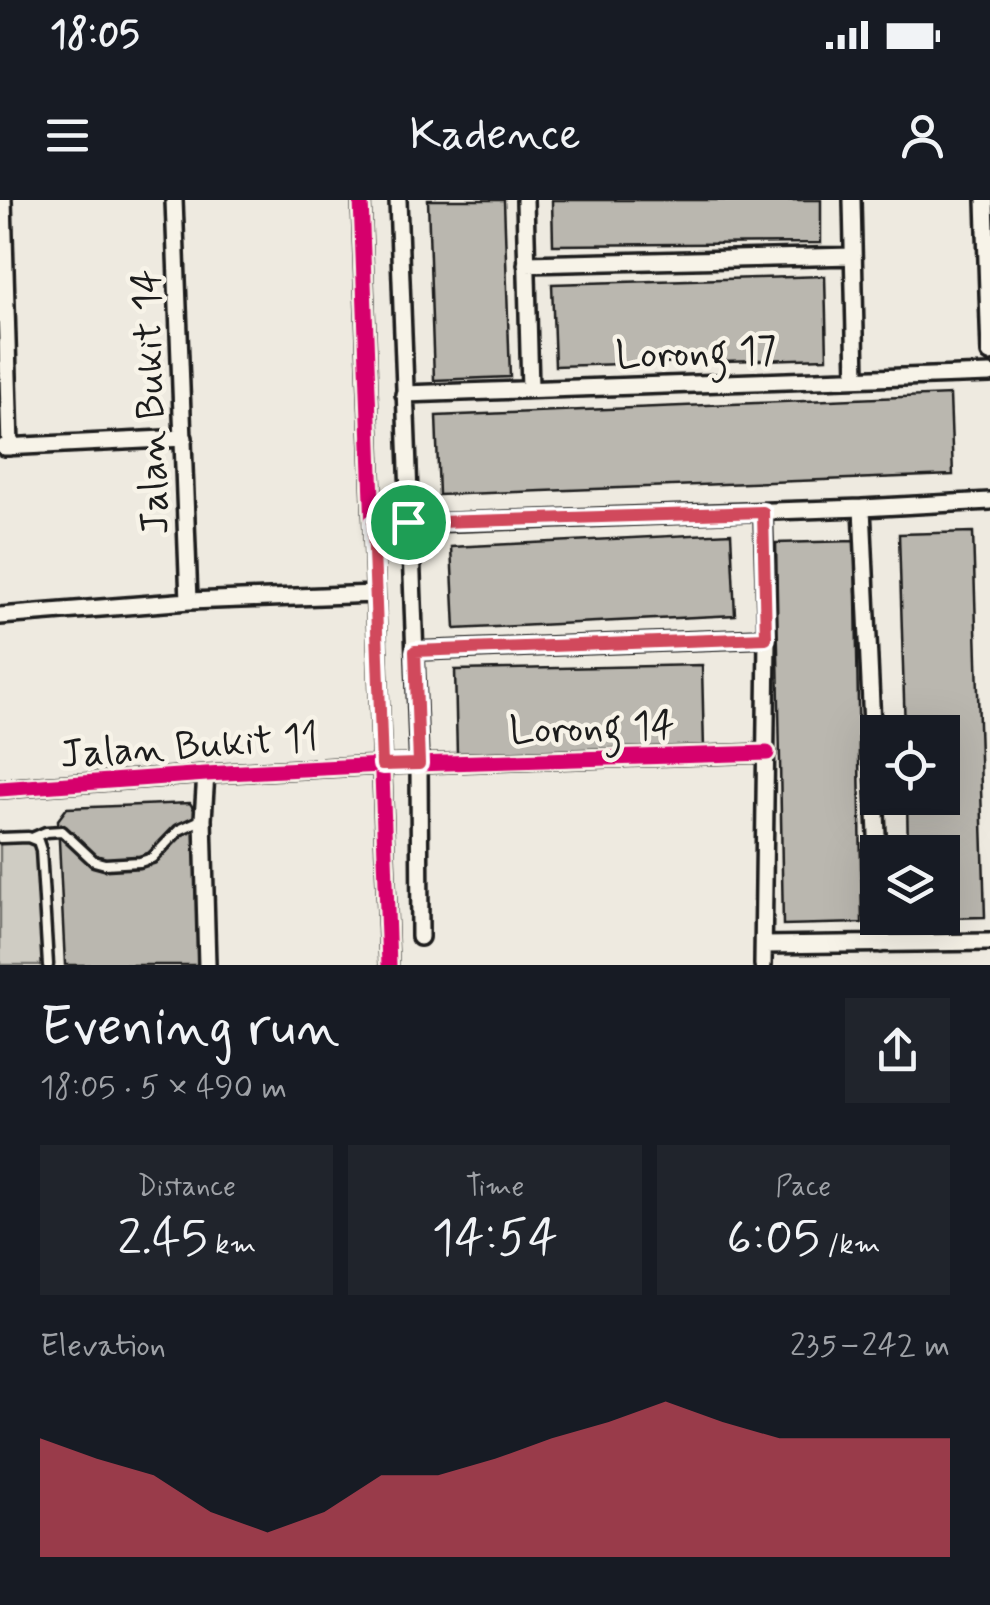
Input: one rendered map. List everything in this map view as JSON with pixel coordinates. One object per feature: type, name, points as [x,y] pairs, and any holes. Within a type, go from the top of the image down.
[{"type":"street","points":[[3,200],[5,447],[184,438]]},
{"type":"street","name":"Jalan Bukit 14","points":[[174,200],[189,602]]},
{"type":"street","points":[[361,200],[389,965]]},
{"type":"street","points":[[398,200],[419,764],[420,937]]},
{"type":"street","points":[[525,200],[530,389]]},
{"type":"street","points":[[852,200],[856,378]]},
{"type":"street","points":[[985,200],[990,353]]},
{"type":"street","points":[[526,264],[853,256]]},
{"type":"street","name":"Lorong 17","points":[[404,394],[990,374]]},
{"type":"street","points":[[373,524],[990,501]]},
{"type":"street","points":[[862,508],[877,835]]},
{"type":"street","points":[[763,512],[763,965]]},
{"type":"street","points":[[0,616],[376,594]]},
{"type":"street","points":[[415,651],[766,638]]},
{"type":"street","name":"Lorong 14","points":[[382,765],[766,753]]},
{"type":"street","name":"Jalan Bukit 11","points":[[0,789],[382,765]]},
{"type":"street","points":[[206,774],[203,819],[207,965]]},
{"type":"street","points":[[881,935],[882,944]]},
{"type":"street","points":[[764,945],[990,942]]},
{"type":"lane","points":[[0,838],[32,838],[62,831],[94,862],[140,862],[152,858],[179,830],[203,819]]},
{"type":"lane","points":[[32,838],[41,850],[48,965]]},
{"type":"shaded area","points":[[44,840],[52,965],[0,965],[0,842]]},
{"type":"building","points":[[428,200],[504,200],[510,377],[434,380]]},
{"type":"building","points":[[552,200],[821,200],[821,243],[553,245]]},
{"type":"building","points":[[825,276],[827,358],[555,366],[552,284]]},
{"type":"building","points":[[950,395],[953,475],[439,495],[436,416]]},
{"type":"building","points":[[973,532],[985,917],[960,918],[960,835],[908,835],[907,815],[960,815],[960,715],[904,715],[899,534]]},
{"type":"building","points":[[731,533],[735,615],[455,629],[451,547]]},
{"type":"building","points":[[855,541],[860,923],[783,925],[776,543]]},
{"type":"building","points":[[702,665],[704,750],[457,755],[455,670]]},
{"type":"building","points":[[190,803],[195,811],[198,965],[65,965],[58,820],[67,808]]},
{"type":"cycle path","points":[[361,200],[389,965]]},
{"type":"cycle path","points":[[0,789],[382,765],[767,753]]},
{"type":"route","points":[[763,512],[766,638],[415,651],[419,764],[382,765],[373,524],[408,522],[763,512]]}]
